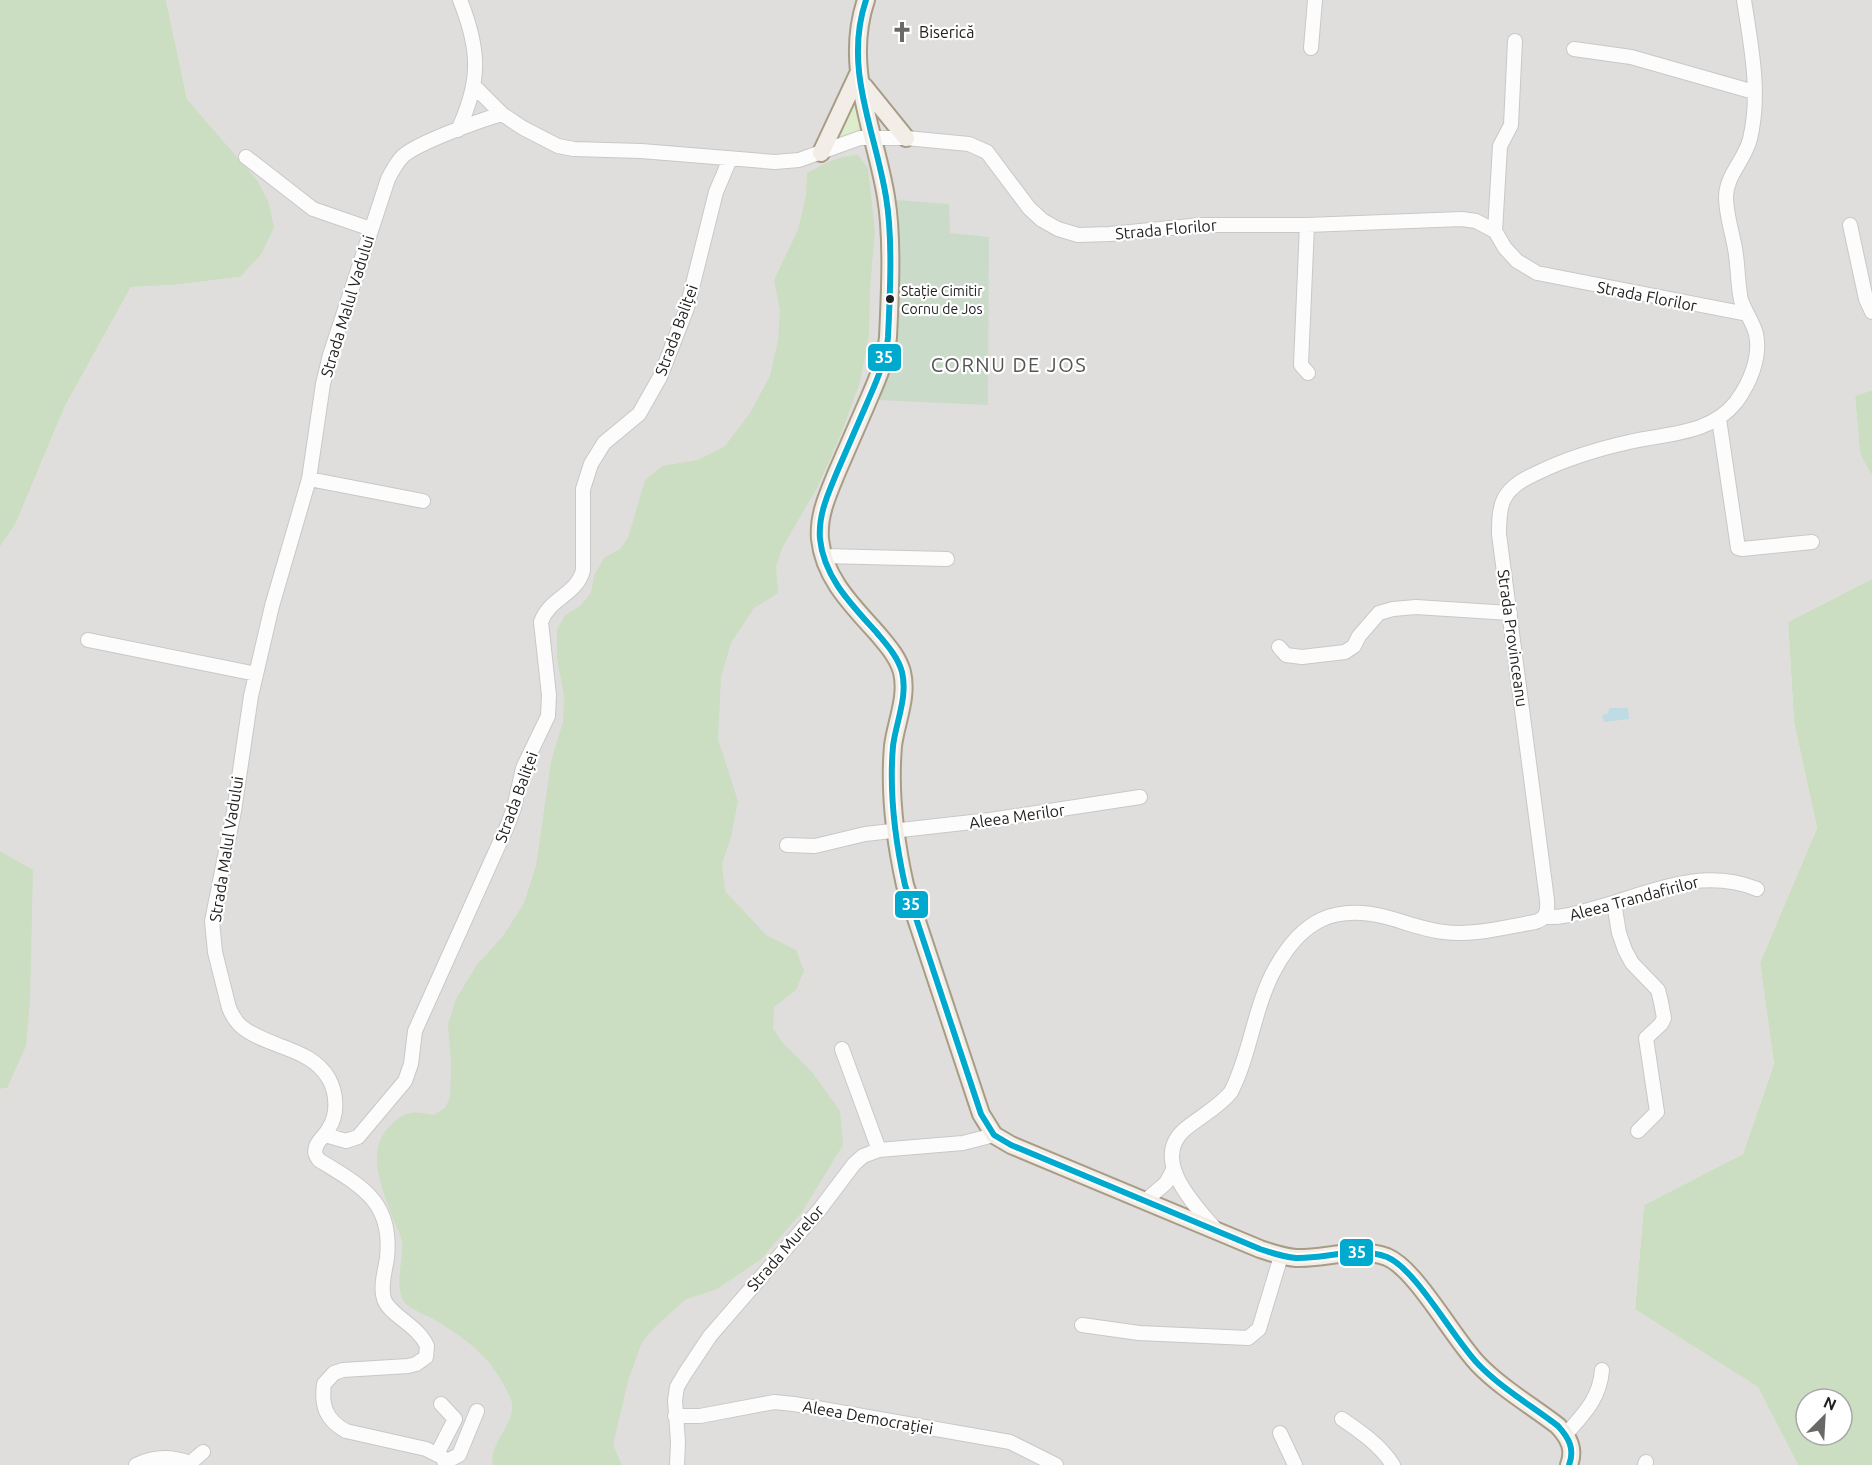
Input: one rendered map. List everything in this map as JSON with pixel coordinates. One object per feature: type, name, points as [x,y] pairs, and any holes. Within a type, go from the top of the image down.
[{"type":"main road","points":[[866,0],[857,46],[858,74],[889,218],[887,341],[880,372],[822,510],[820,525],[824,556],[838,588],[891,651],[902,672],[902,696],[894,738],[892,767],[895,831],[905,885],[981,1114],[994,1135],[1011,1145],[1144,1202],[1281,1256],[1309,1258],[1362,1252],[1374,1253],[1395,1261],[1409,1274],[1461,1345],[1480,1366],[1566,1434],[1572,1451],[1569,1465]]},
{"type":"main road","points":[[858,74],[867,91],[906,138]]},
{"type":"main road","points":[[821,153],[858,74]]},
{"type":"street","points":[[458,130],[475,87],[476,69],[473,38],[460,0]]},
{"type":"street","points":[[1311,48],[1315,0]]},
{"type":"street","name":"Strada Provinceanu","points":[[1545,917],[1547,900],[1499,534],[1504,498],[1514,486],[1556,464],[1580,455],[1631,441],[1711,424],[1736,402],[1745,389],[1754,366],[1757,346],[1755,333],[1742,301],[1726,200],[1732,175],[1750,140],[1754,92],[1753,54],[1744,0]]},
{"type":"street","points":[[1495,231],[1500,146],[1511,125],[1515,41]]},
{"type":"street","points":[[1574,49],[1631,57],[1754,92]]},
{"type":"street","points":[[475,87],[502,114],[544,140],[574,149],[641,151],[786,162],[821,153],[860,138],[872,137]]},
{"type":"street","name":"Strada Malul Vadului","points":[[443,1460],[426,1449],[346,1431],[332,1421],[323,1405],[324,1384],[334,1373],[343,1370],[416,1364],[427,1352],[427,1346],[421,1335],[385,1302],[382,1288],[388,1242],[383,1217],[376,1204],[356,1182],[319,1160],[315,1150],[333,1119],[335,1110],[334,1094],[329,1080],[323,1071],[310,1060],[248,1032],[240,1026],[229,1008],[213,937],[212,921],[234,811],[251,696],[272,606],[309,479],[323,384],[330,355],[388,179],[402,157],[412,150],[477,122],[502,114]]},
{"type":"street","name":"Strada Florilor","points":[[872,137],[906,138],[978,146],[987,152],[1029,208],[1042,220],[1058,229],[1078,235],[1201,225],[1307,225],[1462,219],[1476,221],[1495,231],[1505,248],[1517,261],[1537,273],[1747,314]]},
{"type":"street","points":[[246,157],[313,209],[371,229]]},
{"type":"street","name":"Strada Baliței","points":[[325,1135],[346,1141],[358,1137],[400,1088],[408,1073],[414,1031],[508,824],[523,768],[548,716],[549,695],[541,622],[544,613],[551,605],[574,589],[584,570],[583,489],[588,471],[604,443],[639,414],[660,377],[687,308],[716,192],[730,159]]},
{"type":"street","points":[[1307,225],[1301,365],[1308,373]]},
{"type":"street","points":[[1850,225],[1866,299],[1872,312]]},
{"type":"street","points":[[1719,419],[1738,548],[1812,542]]},
{"type":"street","points":[[309,479],[423,501]]},
{"type":"street","points":[[824,556],[947,559]]},
{"type":"street","points":[[1279,647],[1286,655],[1302,657],[1346,652],[1354,646],[1359,636],[1379,613],[1393,609],[1416,607],[1510,613]]},
{"type":"street","points":[[88,640],[256,674]]},
{"type":"street","name":"Aleea Merilor","points":[[787,845],[815,846],[848,837],[990,820],[1140,797]]},
{"type":"street","name":"Aleea Trandafirilor","points":[[1545,917],[1565,916],[1680,883],[1702,879],[1728,880],[1757,889]]},
{"type":"street","points":[[1614,903],[1619,933],[1625,950],[1632,963],[1658,990],[1664,1018],[1646,1038],[1657,1112],[1638,1131]]},
{"type":"street","points":[[1217,1232],[1186,1193],[1173,1170],[1172,1151],[1178,1137],[1231,1092],[1258,1012],[1276,968],[1296,938],[1315,922],[1328,916],[1361,912],[1453,933],[1535,922],[1545,917]]},
{"type":"street","points":[[842,1049],[879,1150]]},
{"type":"street","name":"Strada Murelor","points":[[677,1465],[675,1400],[677,1387],[710,1336],[820,1209],[854,1164],[863,1156],[879,1150],[963,1143],[994,1135]]},
{"type":"street","points":[[1144,1202],[1166,1183],[1173,1170]]},
{"type":"street","points":[[1082,1325],[1138,1333],[1248,1338],[1259,1329],[1281,1256]]},
{"type":"street","points":[[1566,1434],[1601,1387],[1602,1370]]},
{"type":"street","name":"Aleea Democrației","points":[[675,1416],[700,1416],[774,1402],[794,1404],[1010,1442],[1056,1465]]},
{"type":"street","points":[[441,1404],[455,1419],[443,1460]]},
{"type":"street","points":[[443,1460],[459,1455],[477,1411]]},
{"type":"street","points":[[1342,1419],[1364,1434],[1393,1465]]},
{"type":"street","points":[[1280,1433],[1295,1465]]},
{"type":"street","points":[[136,1465],[155,1458],[170,1457],[190,1462],[203,1452]]},
{"type":"shaded area","points":[[166,0],[1872,0],[1872,390],[1855,396],[1860,454],[1872,476],[1872,579],[1788,622],[1794,722],[1817,828],[1760,963],[1774,1064],[1743,1154],[1644,1205],[1635,1308],[1758,1387],[1798,1465],[0,1465],[0,1089],[7,1088],[33,871],[0,851],[0,547],[16,523],[65,406],[131,287],[174,285],[240,277],[257,180],[187,99]]},
{"type":"green space","points":[[0,0],[166,0],[187,99],[257,180],[268,201],[274,227],[262,253],[240,277],[174,285],[131,287],[65,406],[16,523],[0,547]]},
{"type":"green space","points":[[855,97],[860,124],[857,131],[831,141]]},
{"type":"green space","points":[[858,155],[868,168],[875,232],[869,335],[860,382],[841,434],[818,486],[782,548],[776,567],[778,593],[754,608],[731,643],[721,677],[718,739],[738,801],[731,837],[722,864],[725,891],[766,935],[796,950],[804,971],[796,990],[774,1007],[773,1029],[783,1043],[812,1072],[840,1111],[843,1145],[802,1212],[760,1260],[717,1289],[686,1299],[642,1342],[628,1381],[613,1445],[622,1465],[493,1465],[492,1457],[495,1448],[511,1414],[510,1397],[496,1372],[479,1352],[448,1328],[407,1305],[403,1299],[399,1284],[402,1242],[381,1186],[378,1173],[378,1148],[389,1127],[400,1117],[410,1113],[434,1115],[445,1108],[450,1097],[451,1065],[448,1024],[456,999],[476,966],[503,936],[524,903],[536,866],[551,761],[563,722],[564,696],[557,658],[557,630],[565,615],[580,606],[591,593],[594,575],[604,558],[620,549],[628,538],[645,480],[662,466],[698,460],[725,446],[750,413],[770,376],[778,340],[780,311],[774,280],[798,230],[806,195],[807,173],[838,159]]},
{"type":"green space","points":[[896,200],[949,204],[950,233],[989,237],[988,405],[878,400],[896,341]]},
{"type":"green space","points":[[1872,390],[1872,476],[1860,454],[1855,396]]},
{"type":"green space","points":[[1872,579],[1872,1465],[1798,1465],[1758,1387],[1635,1309],[1644,1205],[1743,1154],[1774,1064],[1760,963],[1817,828],[1794,722],[1788,622]]},
{"type":"green space","points":[[0,851],[33,870],[30,1000],[26,1046],[7,1088],[0,1089]]},
{"type":"water","points":[[1610,708],[1628,708],[1629,719],[1604,722],[1602,715],[1607,714]]},
{"type":"transit line","name":"35","points":[[866,0],[860,25],[859,75],[881,172],[890,230],[888,337],[877,379],[827,497],[822,513],[820,539],[827,566],[833,578],[849,601],[892,651],[902,672],[904,691],[894,737],[892,764],[892,799],[898,851],[905,885],[981,1114],[994,1135],[1011,1145],[1260,1249],[1296,1258],[1353,1253],[1387,1257],[1410,1275],[1468,1352],[1487,1373],[1558,1426],[1570,1444],[1569,1465]]},
{"type":"place","name":"Biserică","points":[[902,32]]},
{"type":"place","name":"Stație Cimitir Cornu de Jos","points":[[890,299]]},
{"type":"district","name":"CORNU DE JOS","points":[[1009,364]]}]
